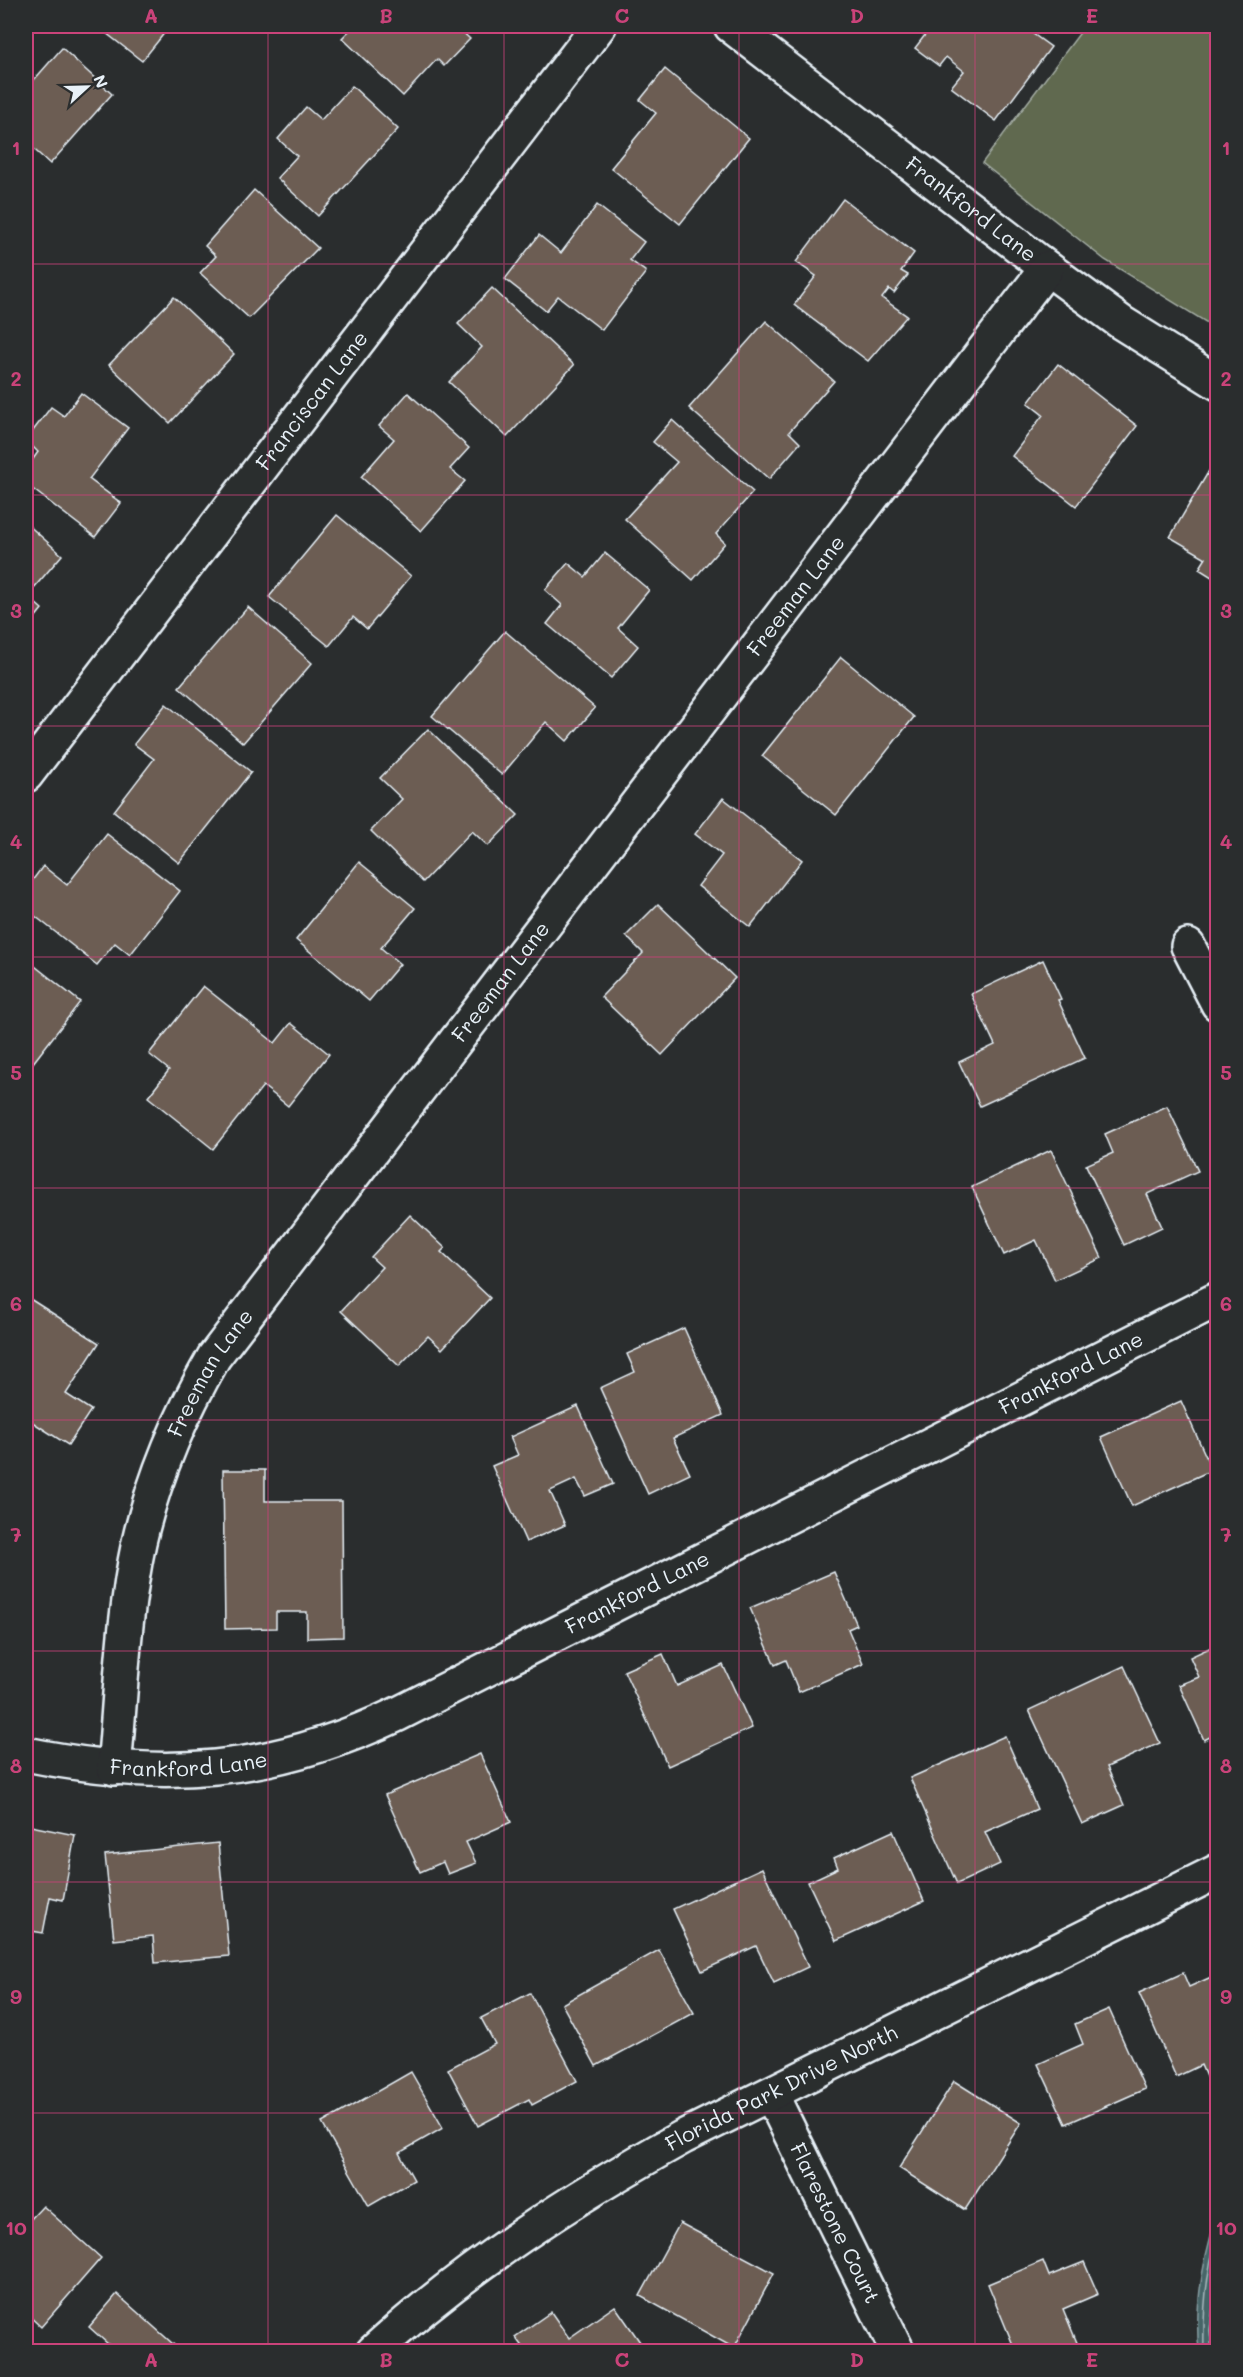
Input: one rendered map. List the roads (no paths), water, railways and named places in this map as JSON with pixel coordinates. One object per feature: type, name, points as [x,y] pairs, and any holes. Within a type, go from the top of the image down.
[{"type":"street","name":"Franciscan Lane","points":[[26,775],[599,26]]},
{"type":"street","name":"Frankford Lane","points":[[731,26],[1122,323],[1218,383]]},
{"type":"street","name":"Freeman Lane","points":[[114,1768],[128,1613],[140,1540],[172,1442],[196,1389],[214,1357],[1047,268]]},
{"type":"street","points":[[1188,946],[1218,1004]]},
{"type":"street","name":"Frankford Lane","points":[[26,1754],[114,1768],[183,1770],[247,1764],[298,1753],[366,1729],[1218,1299]]},
{"type":"street","name":"Florida Park Drive North","points":[[373,2352],[403,2324],[544,2218],[683,2137],[1218,1871]]},
{"type":"street","name":"Flarestone Court","points":[[771,2094],[898,2352]]},
{"type":"water","points":[[1217,2215],[1217,2351],[1199,2351],[1198,2317],[1201,2282]]}]
